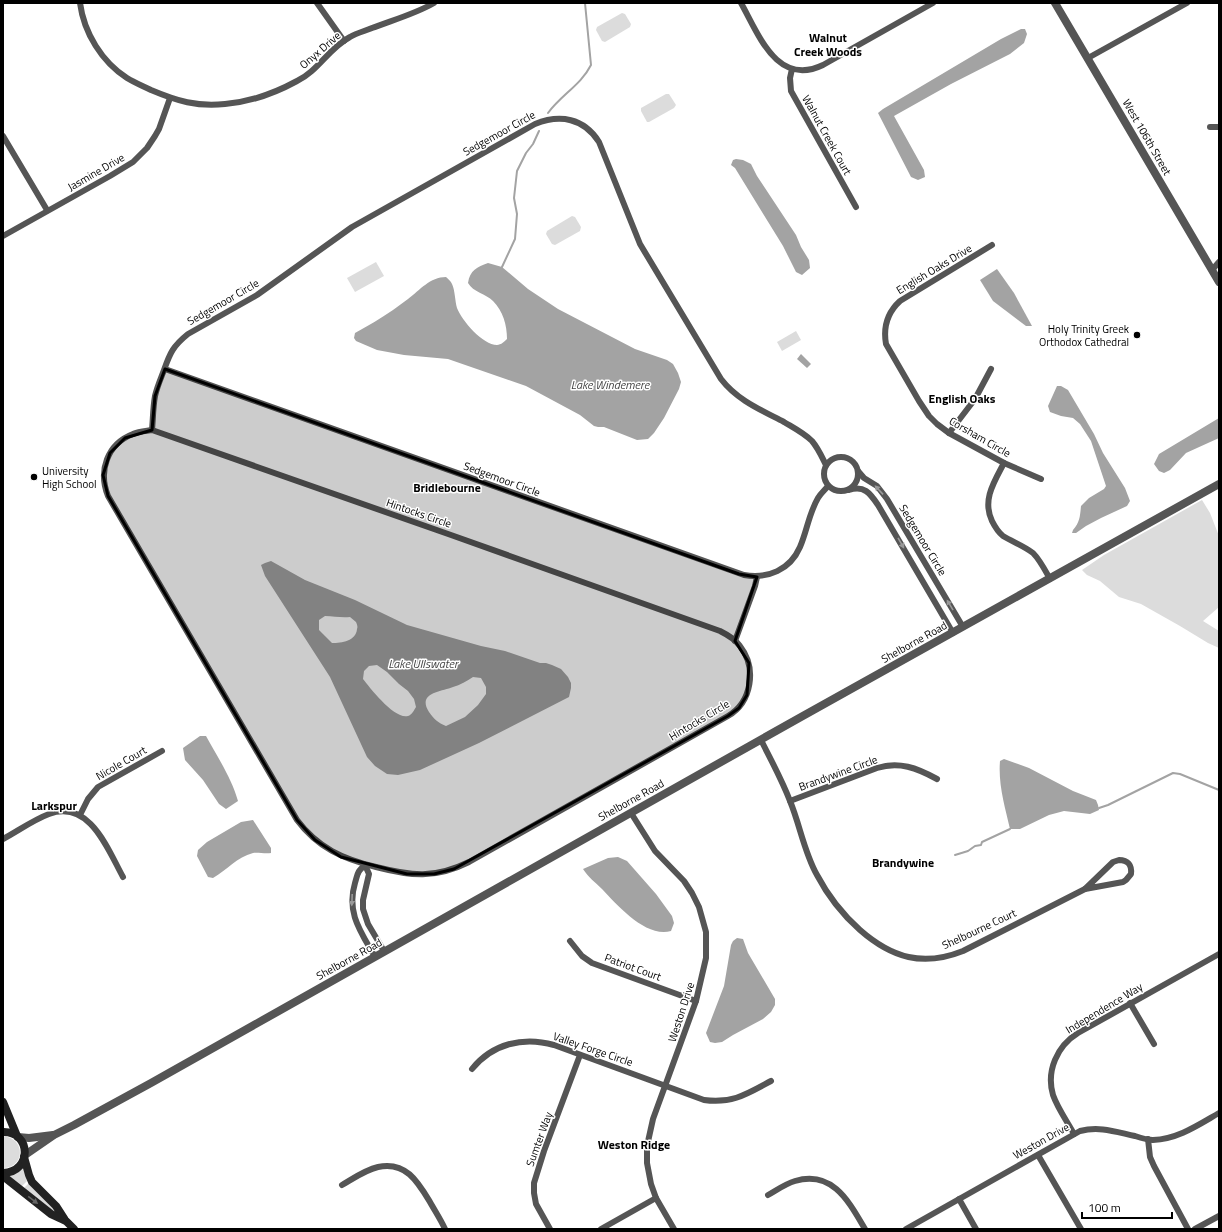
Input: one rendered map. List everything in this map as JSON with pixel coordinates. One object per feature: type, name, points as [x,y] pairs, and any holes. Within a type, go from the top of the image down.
[{"type":"main road","points":[[3,1102],[17,1136],[24,1147],[29,1175],[32,1182],[56,1206],[65,1220],[74,1229]]},
{"type":"main road","points":[[3,1132],[12,1133],[17,1136]]},
{"type":"main road","points":[[3,1173],[15,1170],[21,1164],[25,1156]]},
{"type":"main road","points":[[3,1176],[51,1214],[65,1220]]},
{"type":"street","name":"Onyx Drive","points":[[80,3],[84,20],[96,47],[115,69],[126,78],[170,98],[193,104],[214,105],[240,102],[259,97],[291,84],[305,76],[344,40],[419,11],[434,3]]},
{"type":"street","points":[[317,3],[344,40]]},
{"type":"street","points":[[741,3],[764,45],[772,56],[781,64],[792,69],[804,70],[819,67],[933,3]]},
{"type":"street","name":"West 106th Street","points":[[1055,3],[1215,269],[1219,282]]},
{"type":"street","points":[[1088,58],[1187,3]]},
{"type":"street","name":"Walnut Creek Court","points":[[792,69],[790,78],[791,91],[856,207]]},
{"type":"street","name":"Jasmine Drive","points":[[3,236],[110,176],[138,158],[155,136],[170,98]]},
{"type":"street","name":"Sedgemoor Circle","points":[[826,465],[815,445],[808,437],[795,428],[745,402],[729,389],[721,379],[640,244],[599,142],[588,128],[576,122],[562,118],[550,119],[535,124],[352,227],[257,295],[181,339],[174,346],[169,355],[165,369],[739,574],[757,577],[776,572],[787,565],[800,547],[807,523],[818,498],[828,486]]},
{"type":"street","points":[[1210,128],[1219,127]]},
{"type":"street","points":[[3,136],[47,210]]},
{"type":"street","name":"English Oaks Drive","points":[[884,336],[888,315],[900,301],[992,245]]},
{"type":"street","points":[[1215,269],[1219,262]]},
{"type":"street","name":"Corsham Circle","points":[[884,336],[889,350],[919,401],[933,420],[949,433],[1004,463],[1041,479]]},
{"type":"street","points":[[152,430],[155,396],[165,369]]},
{"type":"street","points":[[949,433],[975,399],[991,369]]},
{"type":"street","name":"Hintocks Circle","points":[[152,430],[461,538],[720,631],[735,641],[743,650],[748,663],[750,680],[747,695],[742,704],[736,711],[728,716],[469,862],[454,869],[434,874],[412,875],[366,865],[350,860],[329,850],[309,834],[297,820],[108,496],[104,485],[103,475],[106,462],[110,453],[118,443],[125,438],[138,432],[152,430]]},
{"type":"street","points":[[842,457],[851,460],[857,467],[858,471],[858,480],[856,484],[849,490],[840,492],[828,486],[824,478],[826,465],[833,459],[842,457]]},
{"type":"street","points":[[1004,463],[989,494],[988,503],[990,518],[1000,533],[1034,554],[1040,561],[1050,579]]},
{"type":"street","name":"Sedgemoor Circle","points":[[858,471],[864,478],[877,486],[887,499],[963,627]]},
{"type":"street","name":"Shelborne Road","points":[[25,1156],[54,1135],[144,1087],[801,717],[1219,484]]},
{"type":"street","name":"Sedgemoor Circle","points":[[849,490],[858,488],[862,489],[868,493],[878,505],[953,633]]},
{"type":"street","points":[[735,641],[753,593],[757,577]]},
{"type":"street","name":"Shelbourne Court","points":[[761,740],[790,801],[816,874],[828,894],[844,915],[864,933],[888,950],[902,956],[916,959],[944,957],[956,954],[1085,889],[1126,880],[1131,874],[1130,864],[1124,860],[1116,861],[1085,889]]},
{"type":"street","name":"Nicole Court","points":[[80,816],[88,799],[98,787],[162,751]]},
{"type":"street","name":"Brandywine Circle","points":[[790,801],[877,768],[889,765],[916,768],[937,779]]},
{"type":"street","points":[[3,839],[50,814],[63,812],[80,816],[95,828],[123,877]]},
{"type":"street","name":"Weston Drive","points":[[631,813],[655,851],[684,881],[692,893],[703,919],[706,932],[706,958],[696,1001],[653,1119],[646,1155],[649,1178],[656,1198],[674,1229]]},
{"type":"street","points":[[375,957],[358,927],[353,912],[353,889],[358,871],[366,865],[369,874],[363,900],[363,909],[368,924],[384,951]]},
{"type":"street","name":"Patriot Court","points":[[570,941],[582,956],[592,963],[696,1001]]},
{"type":"street","name":"Independence Way","points":[[1074,1134],[1053,1095],[1051,1074],[1056,1058],[1065,1044],[1072,1036],[1219,954]]},
{"type":"street","points":[[1130,1003],[1154,1044]]},
{"type":"street","name":"Valley Forge Circle","points":[[472,1069],[479,1060],[488,1053],[499,1048],[516,1043],[533,1042],[547,1043],[696,1098],[708,1100],[733,1100],[771,1081]]},
{"type":"street","name":"Sumter Way","points":[[550,1229],[536,1204],[534,1183],[544,1151],[580,1055]]},
{"type":"street","name":"Weston Drive","points":[[906,1229],[1074,1134],[1091,1128],[1100,1128],[1148,1139],[1166,1138],[1179,1135],[1219,1113]]},
{"type":"street","name":"Shelborne Road","points":[[17,1136],[29,1138],[54,1135]]},
{"type":"street","points":[[1148,1139],[1150,1157],[1188,1229]]},
{"type":"street","points":[[1038,1155],[1081,1229]]},
{"type":"street","points":[[342,1185],[365,1172],[378,1167],[392,1166],[404,1171],[415,1178],[445,1229]]},
{"type":"street","points":[[768,1195],[795,1181],[810,1179],[821,1181],[842,1193],[865,1229]]},
{"type":"street","points":[[602,1229],[656,1198]]},
{"type":"street","points":[[959,1199],[976,1229]]},
{"type":"street","points":[[1195,1229],[1219,1216]]},
{"type":"highlighted area","points":[[165,369],[739,574],[757,577],[735,641],[749,663],[747,695],[739,708],[728,716],[454,869],[434,874],[407,874],[341,857],[315,840],[297,820],[108,496],[103,475],[110,453],[125,438],[152,430],[155,396]]},
{"type":"shaded area","points":[[622,13],[625,14],[631,24],[630,27],[605,42],[602,41],[596,30],[597,27]]},
{"type":"shaded area","points":[[666,94],[669,94],[676,105],[674,108],[647,122],[641,108]]},
{"type":"shaded area","points":[[572,216],[575,217],[581,227],[580,231],[555,245],[552,244],[546,234],[547,231]]},
{"type":"shaded area","points":[[376,262],[384,276],[355,292],[347,278]]},
{"type":"shaded area","points":[[796,331],[801,340],[782,351],[777,342]]},
{"type":"shaded area","points":[[1202,500],[1210,513],[1219,536],[1219,607],[1203,621],[1219,631],[1219,648],[1141,604],[1119,597],[1100,581],[1087,575],[1082,570],[1104,555]]},
{"type":"shaded area","points":[[3,1136],[11,1138],[16,1142],[20,1153],[16,1163],[10,1167],[3,1168]]},
{"type":"shaded area","points":[[23,1166],[27,1181],[21,1187],[7,1176]]},
{"type":"shaded area","points":[[29,1183],[54,1209],[52,1211],[23,1189]]},
{"type":"water","points":[[1021,29],[1025,29],[1027,34],[1024,43],[1010,54],[951,84],[894,116],[924,170],[925,177],[918,180],[911,177],[878,113],[1001,39]]},
{"type":"water","points":[[733,160],[743,160],[751,164],[757,176],[796,235],[809,260],[810,268],[802,275],[796,272],[783,246],[735,168],[731,165]]},
{"type":"water","name":"Lake Windemere","points":[[488,263],[502,267],[528,289],[558,309],[635,349],[667,360],[673,364],[681,382],[679,389],[664,418],[648,439],[637,440],[604,427],[594,426],[580,415],[526,386],[448,359],[404,355],[377,350],[356,341],[354,338],[355,333],[393,310],[430,282],[435,279],[446,277],[453,286],[457,308],[463,319],[480,337],[486,341],[491,344],[501,344],[507,339],[504,318],[493,301],[473,289],[468,283],[472,272]]},
{"type":"water","points":[[997,269],[1014,293],[1032,326],[1026,326],[993,301],[980,280]]},
{"type":"water","points":[[801,354],[811,364],[807,368],[797,359]]},
{"type":"water","points":[[1057,386],[1061,386],[1068,390],[1094,434],[1103,453],[1125,488],[1130,501],[1127,506],[1101,518],[1076,533],[1072,533],[1080,516],[1081,506],[1089,498],[1104,489],[1106,486],[1091,441],[1080,424],[1073,418],[1050,412],[1048,406]]},
{"type":"water","points":[[1219,418],[1219,438],[1186,453],[1170,470],[1164,473],[1159,471],[1154,464],[1159,454]]},
{"type":"water","name":"Lake Ullswater","points":[[271,561],[305,580],[355,600],[407,625],[481,646],[505,651],[540,663],[552,665],[561,669],[568,677],[571,683],[569,697],[479,743],[420,770],[398,775],[387,774],[375,766],[367,757],[330,677],[265,576],[261,565]],"holes":[[[325,616],[350,617],[356,622],[356,633],[351,639],[344,642],[332,643],[319,630],[319,620]],[[377,665],[408,691],[414,699],[416,707],[411,715],[403,716],[396,713],[371,689],[363,679],[364,671],[369,666]],[[473,677],[481,678],[486,687],[486,694],[478,705],[465,717],[446,726],[434,719],[426,706],[426,701],[432,694],[458,685]]]},
{"type":"water","points":[[200,736],[206,736],[232,784],[238,801],[226,809],[219,804],[203,780],[185,760],[183,748]]},
{"type":"water","points":[[1004,759],[1029,768],[1073,791],[1096,800],[1099,810],[1090,814],[1064,811],[1049,815],[1020,829],[1010,829],[1002,795],[1000,778],[1000,761]]},
{"type":"water","points":[[253,820],[271,848],[271,853],[255,853],[247,855],[213,878],[208,877],[197,856],[198,850],[207,842],[241,822]]},
{"type":"water","points":[[618,857],[627,861],[656,894],[672,916],[674,923],[671,931],[662,932],[652,930],[633,919],[589,877],[583,869],[608,858]]},
{"type":"water","points":[[737,938],[743,939],[748,953],[775,999],[775,1005],[771,1012],[763,1019],[722,1042],[710,1042],[706,1033],[724,986],[731,945]]},
{"type":"waterway","points":[[548,113],[582,78],[591,65],[585,3]]},
{"type":"waterway","points":[[502,267],[515,239],[517,214],[514,198],[517,171],[539,131]]},
{"type":"waterway","points":[[1099,808],[1173,773],[1180,774],[1219,790]]},
{"type":"waterway","points":[[955,855],[968,851],[975,846],[981,845],[982,842],[1010,829]]},
{"type":"place","name":"Holy Trinity Greek Orthodox Cathedral","points":[[1137,335]]},
{"type":"place","name":"University High School","points":[[34,477]]},
{"type":"district","name":"Walnut Creek Woods","points":[[828,44]]},
{"type":"district","name":"English Oaks","points":[[962,398]]},
{"type":"district","name":"Bridlebourne","points":[[447,487]]},
{"type":"district","name":"Larkspur","points":[[54,805]]},
{"type":"district","name":"Brandywine","points":[[903,862]]},
{"type":"district","name":"Weston Ridge","points":[[634,1144]]}]
